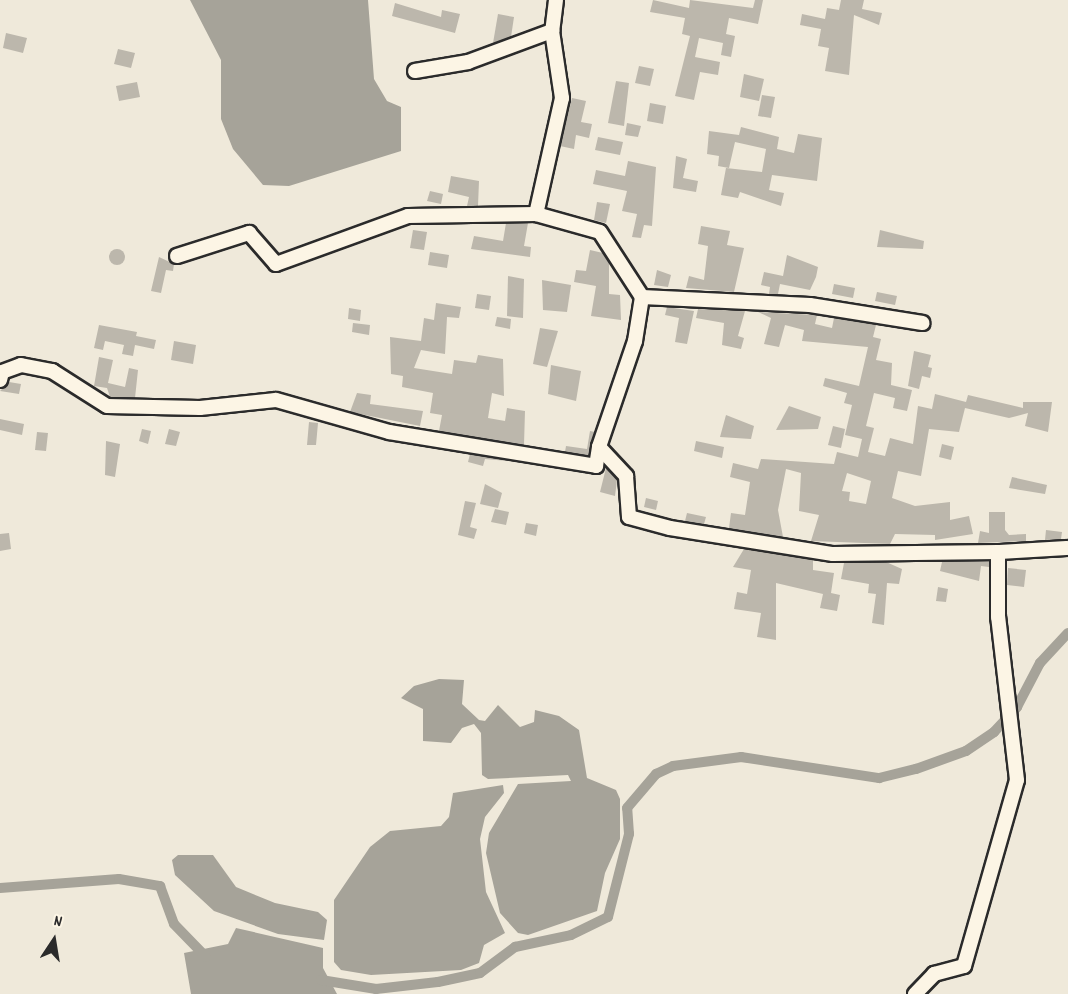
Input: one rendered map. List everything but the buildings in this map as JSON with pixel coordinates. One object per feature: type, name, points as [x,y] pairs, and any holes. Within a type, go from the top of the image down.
[{"type":"street","points":[[536,214],[562,98],[552,31],[556,0]]},
{"type":"street","points":[[415,71],[468,62],[552,31]]},
{"type":"street","points":[[0,380],[2,372],[21,365],[52,371],[107,406],[200,408],[276,400],[389,432],[596,466],[599,447],[635,341],[642,297],[600,232],[536,214],[408,216],[276,264],[249,233],[177,256]]},
{"type":"street","points":[[642,297],[810,304],[923,323]]},
{"type":"street","points":[[599,447],[626,476],[630,517],[670,528],[833,554],[998,552],[1068,548]]},
{"type":"street","points":[[915,994],[934,974],[964,966],[1017,780],[998,617],[998,552]]},
{"type":"shaded area","points":[[190,0],[368,0],[374,79],[387,101],[401,107],[401,151],[289,186],[263,185],[233,149],[221,119],[221,60]]},
{"type":"shaded area","points":[[439,679],[464,680],[462,704],[479,720],[485,721],[498,705],[520,727],[534,722],[535,710],[559,716],[579,730],[587,778],[616,790],[620,799],[620,839],[605,873],[597,911],[528,935],[518,933],[500,913],[486,853],[489,833],[518,784],[571,781],[568,775],[488,779],[482,775],[481,733],[474,724],[462,728],[451,743],[423,741],[423,709],[401,698],[414,686]]},
{"type":"shaded area","points":[[503,785],[504,793],[485,817],[480,839],[486,892],[505,933],[484,945],[479,963],[461,970],[371,975],[341,970],[334,962],[334,900],[370,847],[390,831],[441,826],[449,817],[453,793]]},
{"type":"shaded area","points":[[178,855],[213,855],[236,887],[275,903],[318,912],[327,920],[324,940],[278,934],[214,911],[175,875],[172,860]]},
{"type":"shaded area","points":[[236,928],[323,948],[323,968],[337,994],[191,994],[184,953],[228,944]]},
{"type":"waterway","points":[[321,980],[376,989],[438,982],[480,973],[515,947],[571,935],[608,917],[629,834],[627,808],[656,774],[673,766],[741,757],[879,778],[916,769],[966,751],[994,732],[1017,707],[1040,663],[1068,633]]},
{"type":"waterway","points":[[0,888],[119,879],[160,886],[174,924],[206,957]]}]
